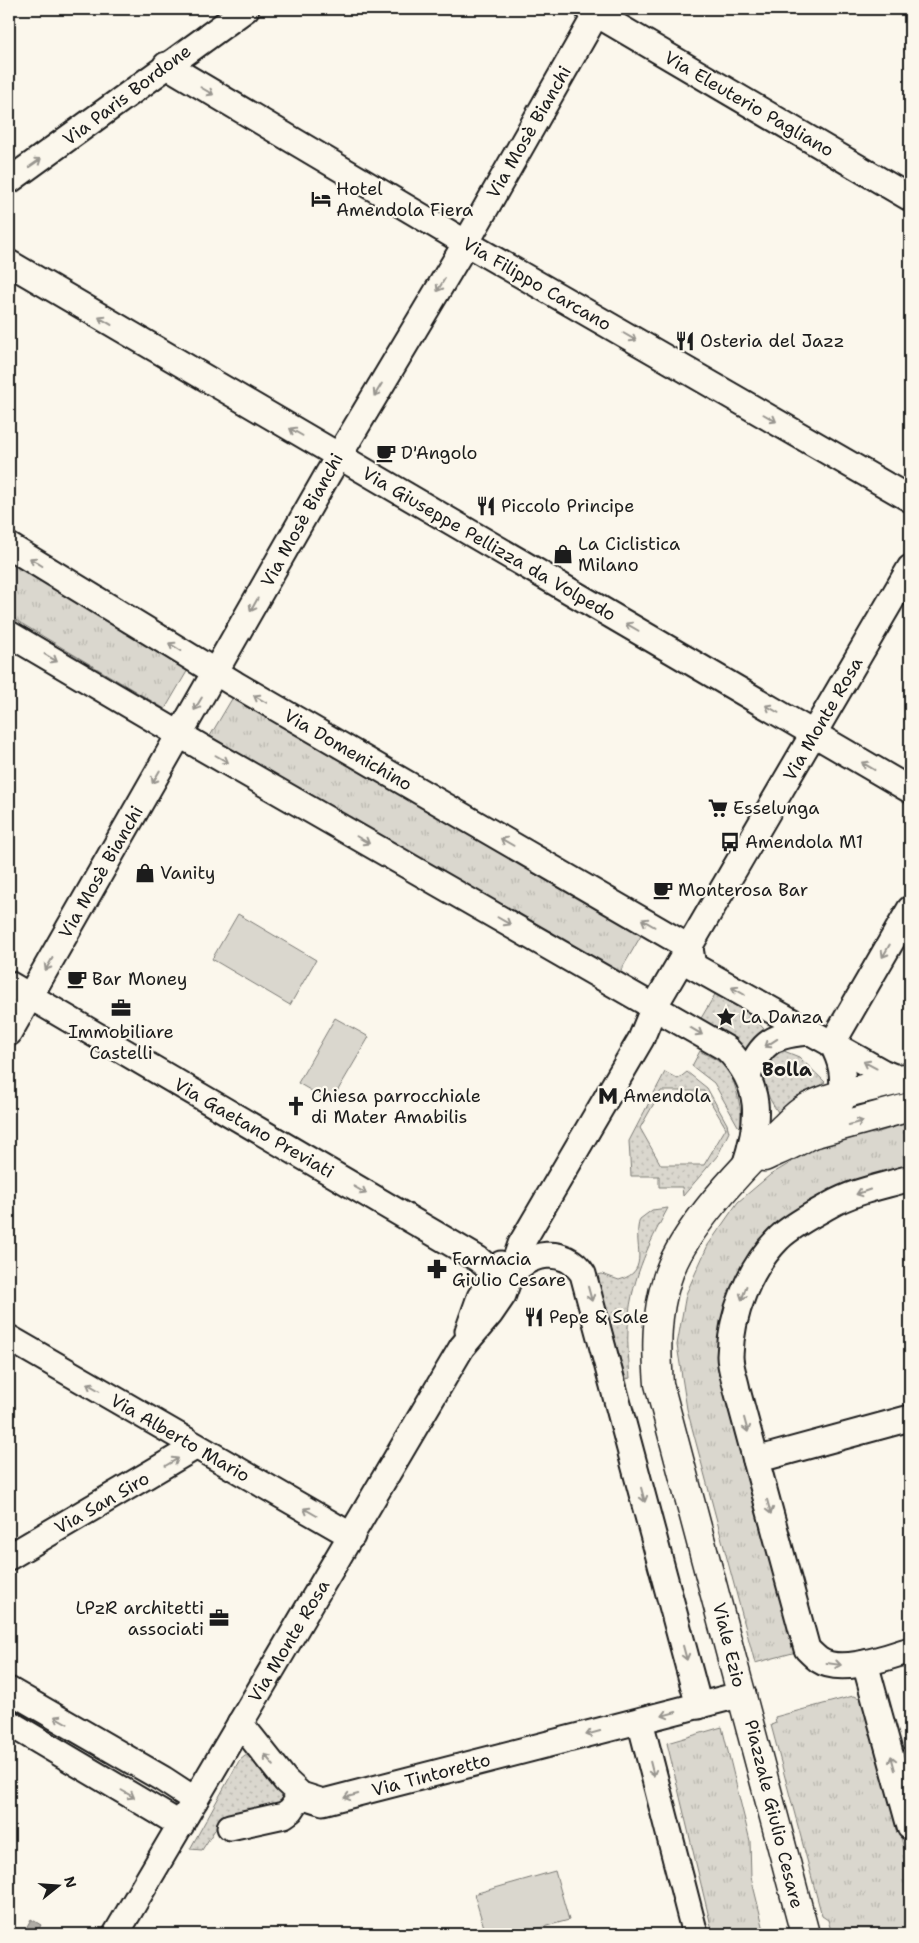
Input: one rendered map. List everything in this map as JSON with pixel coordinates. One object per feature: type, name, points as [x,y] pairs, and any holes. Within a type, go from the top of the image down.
[{"type":"main road","points":[[744,1166],[794,1137],[821,1127],[832,1116],[842,1096],[910,1077]]},
{"type":"main road","points":[[794,1137],[910,1107]]},
{"type":"main road","name":"Viale Ezio","points":[[743,1694],[659,1384],[656,1346],[658,1310],[667,1276],[684,1241],[744,1166]]},
{"type":"main road","name":"Piazzale Giulio Cesare","points":[[743,1694],[804,1934]]},
{"type":"street","name":"Via Paris Bordone","points":[[9,181],[61,145],[166,65],[246,9]]},
{"type":"street","name":"Via Eleuterio Pagliano","points":[[594,10],[910,198]]},
{"type":"street","name":"Via Mosè Bianchi","points":[[9,1033],[216,673],[338,456],[466,243],[594,10]]},
{"type":"street","name":"Via Filippo Carcano","points":[[166,65],[466,243],[910,499]]},
{"type":"street","name":"Via Giuseppe Pellizza da Volpedo","points":[[9,263],[910,790]]},
{"type":"street","name":"Via Domenichino","points":[[9,546],[216,673],[690,948]]},
{"type":"street","name":"Via Monte Rosa","points":[[116,1934],[462,1347],[480,1297],[500,1278],[521,1244],[641,1039],[654,1007],[910,568]]},
{"type":"street","points":[[9,634],[180,735],[727,1049],[748,1076],[756,1109],[755,1136],[744,1166]]},
{"type":"street","points":[[821,1038],[910,909]]},
{"type":"street","points":[[690,948],[693,966],[886,1074],[910,1077]]},
{"type":"street","name":"Via Gaetano Previati","points":[[9,984],[478,1259],[500,1278]]},
{"type":"street","points":[[748,1076],[756,1055],[770,1042],[790,1033],[821,1038],[841,1061],[844,1076],[842,1096]]},
{"type":"street","points":[[756,1109],[794,1137]]},
{"type":"street","points":[[910,1178],[864,1191],[831,1204],[802,1221],[779,1238],[752,1272],[738,1312],[730,1357],[737,1390],[807,1649],[819,1661],[832,1666],[866,1663],[910,1650]]},
{"type":"street","points":[[500,1278],[526,1262],[545,1255],[562,1256],[580,1270],[586,1282],[699,1706],[640,1721],[695,1934]]},
{"type":"street","name":"Via Alberto Mario","points":[[9,1338],[352,1536]]},
{"type":"street","points":[[756,1460],[910,1418]]},
{"type":"street","name":"Via San Siro","points":[[9,1557],[195,1447]]},
{"type":"street","points":[[866,1663],[910,1827]]},
{"type":"street","points":[[9,1690],[195,1800]]},
{"type":"street","name":"Viale Ezio","points":[[699,1706],[743,1694]]},
{"type":"street","name":"Via Tintoretto","points":[[301,1795],[324,1802],[332,1801],[640,1721]]},
{"type":"street","points":[[9,1723],[180,1825]]},
{"type":"street","points":[[230,1827],[284,1815],[291,1810],[301,1795],[286,1781],[240,1724]]},
{"type":"street","points":[[86,1769],[97,1767],[101,1763],[106,1751],[103,1744]]},
{"type":"green space","points":[[9,561],[189,668],[165,709],[9,616]]},
{"type":"green space","points":[[236,692],[642,934],[617,977],[210,736]]},
{"type":"green space","points":[[238,914],[316,960],[290,1005],[212,959]]},
{"type":"green space","points":[[717,991],[747,1011],[765,1030],[754,1038],[746,1052],[700,1020]]},
{"type":"green space","points":[[335,1018],[369,1037],[331,1102],[298,1083]]},
{"type":"green space","points":[[700,1051],[727,1068],[738,1099],[741,1127],[738,1126],[714,1083],[692,1066]]},
{"type":"green space","points":[[784,1051],[799,1057],[825,1082],[782,1117],[770,1100],[766,1090],[764,1071],[767,1063],[773,1056]]},
{"type":"green space","points":[[665,1072],[678,1079],[687,1072],[707,1088],[727,1124],[729,1132],[718,1155],[683,1196],[682,1187],[659,1187],[659,1176],[631,1176],[629,1141]],"holes":[[[661,1091],[704,1091],[726,1128],[704,1165],[661,1165],[640,1128]]]},
{"type":"green space","points":[[910,1122],[910,1170],[769,1234],[746,1261],[726,1308],[800,1651],[755,1663],[687,1409],[677,1345],[686,1294],[708,1245],[738,1202],[770,1175],[810,1151],[860,1132],[873,1134]]},
{"type":"green space","points":[[668,1208],[653,1236],[632,1296],[628,1334],[630,1378],[626,1379],[605,1305],[602,1305],[594,1276],[602,1274],[619,1280],[629,1276],[635,1270],[638,1263],[638,1228],[640,1219],[652,1210]]},
{"type":"green space","points":[[853,1696],[864,1699],[910,1871],[910,1934],[832,1934],[828,1920],[822,1916],[771,1725],[776,1723],[775,1717]]},
{"type":"green space","points":[[722,1727],[750,1841],[751,1877],[765,1934],[713,1934],[667,1743]]},
{"type":"green space","points":[[252,1755],[286,1794],[286,1804],[218,1825],[202,1850],[190,1849],[239,1761],[245,1756]]},
{"type":"green space","points":[[555,1871],[569,1920],[517,1934],[486,1934],[474,1894]]},
{"type":"water","points":[[31,1919],[41,1925],[36,1934],[23,1934]]},
{"type":"place","name":"Hotel Amendola Fiera","points":[[321,199]]},
{"type":"place","name":"Osteria del Jazz","points":[[685,341]]},
{"type":"place","name":"D'Angolo","points":[[386,453]]},
{"type":"place","name":"Piccolo Principe","points":[[486,506]]},
{"type":"place","name":"La Ciclistica Milano","points":[[563,554]]},
{"type":"place","name":"Esselunga","points":[[718,808]]},
{"type":"place","name":"Amendola M1","points":[[730,842]]},
{"type":"place","name":"Vanity","points":[[145,873]]},
{"type":"place","name":"Monterosa Bar","points":[[663,890]]},
{"type":"place","name":"Bar Money","points":[[77,979]]},
{"type":"place","name":"Immobiliare Castelli","points":[[121,1008]]},
{"type":"place","name":"La Danza","points":[[726,1017]]},
{"type":"place","name":"Amendola","points":[[608,1096]]},
{"type":"place","name":"Chiesa parrocchiale di Mater Amabilis","points":[[296,1106]]},
{"type":"place","name":"Farmacia Giulio Cesare","points":[[437,1269]]},
{"type":"place","name":"Pepe & Sale","points":[[534,1317]]},
{"type":"place","name":"LPzR architetti associati","points":[[219,1618]]},
{"type":"district","name":"Bolla","points":[[787,1069]]}]
